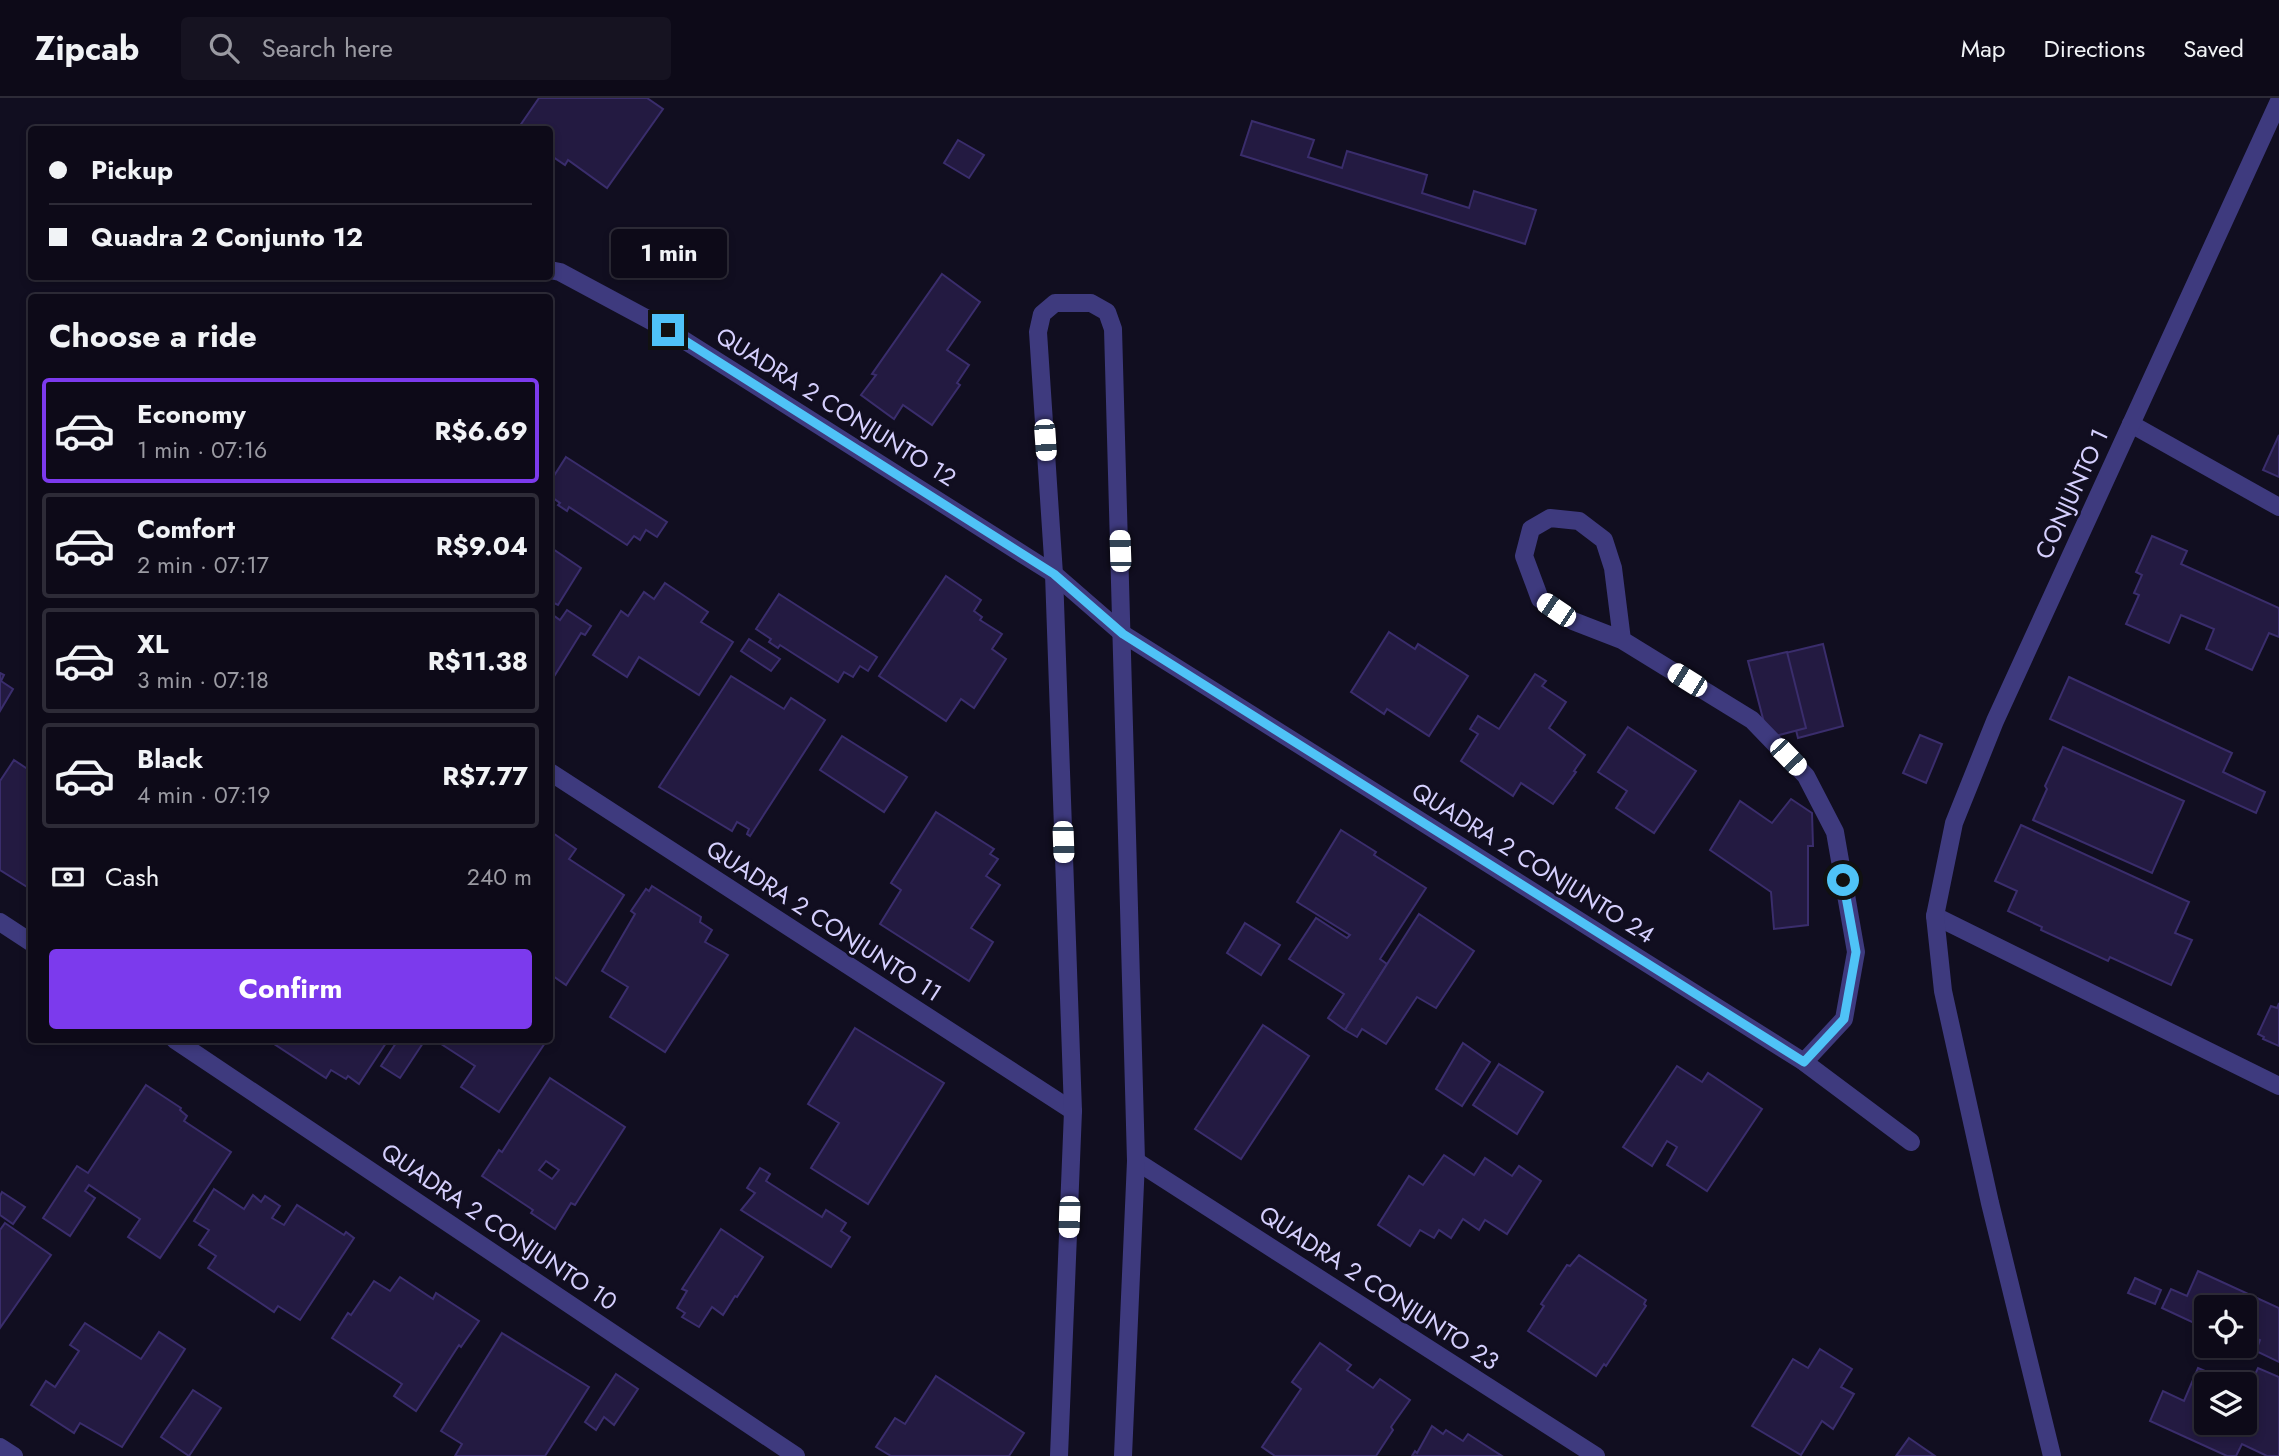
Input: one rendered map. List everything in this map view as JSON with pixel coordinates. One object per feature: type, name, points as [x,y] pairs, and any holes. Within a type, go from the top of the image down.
[{"type":"street","name":"CONJUNTO 1","points":[[2052,1456],[1990,1203],[1943,991],[1935,916],[1954,823],[1995,721],[2279,101]]},
{"type":"street","name":"QUADRA 2 CONJUNTO 12","points":[[553,271],[668,330],[1054,574],[1123,634]]},
{"type":"street","points":[[1059,1456],[1073,1111],[1054,574],[1038,332],[1042,314],[1055,303],[1091,303],[1107,312],[1113,330],[1136,1161],[1123,1456]]},
{"type":"street","points":[[2131,424],[2279,507]]},
{"type":"street","points":[[1622,640],[1613,568],[1604,540],[1578,521],[1550,518],[1531,530],[1524,556],[1540,599],[1573,621],[1622,640],[1752,720],[1806,776],[1835,832],[1856,952],[1844,1019],[1804,1062]]},
{"type":"street","name":"QUADRA 2 CONJUNTO 24","points":[[1123,634],[1804,1062],[1911,1142]]},
{"type":"street","name":"QUADRA 2 CONJUNTO 11","points":[[553,774],[1073,1111]]},
{"type":"street","points":[[1935,916],[2279,1086]]},
{"type":"street","points":[[0,922],[28,940]]},
{"type":"street","name":"QUADRA 2 CONJUNTO 10","points":[[179,1043],[796,1456]]},
{"type":"street","name":"QUADRA 2 CONJUNTO 23","points":[[1136,1161],[1596,1456]]},
{"type":"street","points":[[0,1447],[14,1456]]},
{"type":"building","points":[[539,98],[647,98],[663,109],[607,188],[568,160],[565,165],[553,157],[553,126],[520,126]]},
{"type":"building","points":[[1252,121],[1314,140],[1308,157],[1342,168],[1347,151],[1427,175],[1422,193],[1469,208],[1474,191],[1536,210],[1525,244],[1241,155]]},
{"type":"building","points":[[958,140],[984,155],[969,178],[944,163]]},
{"type":"building","points":[[942,274],[980,302],[947,350],[969,365],[957,383],[960,385],[932,425],[903,405],[894,419],[861,395],[876,375],[872,374]]},
{"type":"building","points":[[2279,435],[2279,477],[2263,470]]},
{"type":"building","points":[[566,457],[667,522],[657,537],[646,530],[640,540],[634,536],[627,545],[569,507],[567,511],[558,505],[560,503],[553,498],[553,477]]},
{"type":"building","points":[[2152,536],[2187,551],[2181,564],[2279,608],[2279,637],[2269,633],[2252,670],[2206,649],[2214,629],[2181,615],[2169,643],[2126,624],[2139,595],[2134,593],[2142,575],[2136,572]]},
{"type":"building","points":[[553,549],[581,568],[558,605],[553,602]]},
{"type":"building","points":[[946,576],[981,600],[974,611],[982,617],[980,620],[1002,634],[992,649],[1006,659],[974,708],[961,699],[946,721],[879,676]]},
{"type":"building","points":[[665,583],[708,612],[701,622],[733,642],[699,695],[639,657],[627,677],[593,655],[621,611],[628,616],[644,592],[654,599]]},
{"type":"building","points":[[779,594],[877,657],[868,671],[860,666],[853,677],[844,672],[838,682],[780,645],[778,648],[769,642],[771,639],[756,629]]},
{"type":"building","points":[[567,610],[591,626],[585,635],[581,633],[553,678],[553,615],[560,620]]},
{"type":"building","points":[[1389,632],[1415,649],[1418,644],[1468,676],[1429,736],[1387,709],[1384,714],[1351,692]]},
{"type":"building","points":[[749,639],[780,659],[771,671],[741,651]]},
{"type":"building","points":[[1823,644],[1843,726],[1798,738],[1777,655]]},
{"type":"building","points":[[1787,652],[1806,728],[1768,738],[1748,661]]},
{"type":"building","points":[[0,673],[4,675],[1,681],[13,689],[0,711]]},
{"type":"building","points":[[1535,674],[1546,681],[1542,686],[1566,702],[1549,728],[1585,755],[1553,804],[1521,783],[1513,796],[1461,761],[1478,734],[1470,729],[1478,716],[1499,729]]},
{"type":"building","points":[[731,676],[784,709],[791,698],[825,720],[750,836],[747,834],[749,829],[737,822],[732,831],[659,787]]},
{"type":"building","points":[[2069,677],[2232,753],[2223,772],[2265,792],[2256,813],[2050,719]]},
{"type":"building","points":[[1628,727],[1696,771],[1654,833],[1616,808],[1627,791],[1598,772]]},
{"type":"building","points":[[1920,735],[1942,744],[1926,783],[1903,773]]},
{"type":"building","points":[[842,736],[907,777],[884,812],[820,770]]},
{"type":"building","points":[[2063,747],[2184,801],[2152,873],[2033,820]]},
{"type":"building","points":[[14,760],[28,769],[28,888],[0,870],[0,781]]},
{"type":"building","points":[[1791,799],[1812,813],[1813,846],[1808,846],[1808,925],[1774,929],[1771,892],[1710,850],[1740,801],[1772,823]]},
{"type":"building","points":[[936,812],[994,849],[990,854],[998,859],[986,876],[1000,885],[971,928],[993,942],[969,981],[880,924],[901,890],[891,883]]},
{"type":"building","points":[[2021,825],[2189,902],[2175,933],[2192,940],[2171,985],[2110,957],[2108,961],[2041,930],[2042,927],[2008,911],[2017,891],[1995,881]]},
{"type":"building","points":[[1341,830],[1426,888],[1380,959],[1387,964],[1345,1030],[1328,1018],[1344,994],[1289,959],[1316,918],[1347,938],[1350,935],[1297,902]]},
{"type":"building","points":[[553,833],[576,849],[569,859],[624,895],[566,985],[553,976]]},
{"type":"building","points":[[652,886],[701,917],[700,922],[712,930],[705,942],[728,955],[665,1052],[610,1017],[628,987],[602,971],[635,914],[631,911],[646,889],[649,891]]},
{"type":"building","points":[[1419,914],[1474,951],[1436,1008],[1417,997],[1386,1044],[1362,1029],[1357,1037],[1345,1030]]},
{"type":"building","points":[[1245,923],[1280,945],[1261,975],[1227,953]]},
{"type":"building","points":[[2279,1003],[2279,1046],[2258,1034],[2271,1006],[2277,1008]]},
{"type":"building","points":[[1263,1025],[1309,1056],[1241,1159],[1195,1129]]},
{"type":"building","points":[[855,1028],[944,1083],[868,1204],[811,1168],[839,1123],[808,1104]]},
{"type":"building","points":[[273,1043],[386,1043],[359,1084],[348,1076],[346,1079],[331,1070],[326,1078]]},
{"type":"building","points":[[396,1043],[423,1043],[400,1078],[381,1066]]},
{"type":"building","points":[[440,1043],[545,1043],[499,1112],[461,1087],[475,1066]]},
{"type":"building","points":[[1463,1043],[1490,1062],[1462,1106],[1436,1089]]},
{"type":"building","points":[[1499,1064],[1543,1092],[1517,1134],[1473,1105]]},
{"type":"building","points":[[1677,1066],[1702,1082],[1708,1073],[1762,1109],[1707,1191],[1667,1165],[1677,1147],[1667,1141],[1652,1166],[1623,1147]]},
{"type":"building","points":[[550,1078],[625,1127],[575,1205],[571,1203],[555,1229],[531,1213],[533,1210],[482,1176],[499,1150],[502,1152]],"holes":[[[546,1161],[559,1170],[552,1179],[539,1170]]]},
{"type":"building","points":[[146,1085],[181,1108],[187,1116],[184,1121],[231,1152],[160,1258],[128,1237],[140,1219],[89,1185],[85,1191],[95,1198],[70,1236],[43,1218],[77,1166],[88,1173]]},
{"type":"building","points":[[1444,1155],[1474,1175],[1485,1158],[1512,1176],[1519,1166],[1541,1181],[1507,1234],[1485,1220],[1479,1230],[1463,1219],[1451,1238],[1439,1230],[1434,1238],[1420,1230],[1410,1246],[1378,1225],[1409,1176],[1423,1185]]},
{"type":"building","points":[[760,1168],[770,1174],[766,1181],[822,1217],[826,1210],[846,1223],[841,1231],[850,1237],[831,1267],[741,1210],[755,1193],[747,1188]]},
{"type":"building","points":[[214,1189],[244,1209],[253,1195],[261,1202],[265,1196],[280,1206],[272,1218],[284,1225],[297,1205],[344,1235],[346,1232],[354,1238],[300,1320],[278,1306],[274,1312],[208,1268],[216,1256],[199,1245],[209,1230],[194,1221]]},
{"type":"building","points":[[2,1192],[25,1207],[13,1224],[0,1215]]},
{"type":"building","points":[[5,1223],[51,1255],[0,1328],[0,1230]]},
{"type":"building","points":[[721,1229],[763,1257],[723,1315],[712,1307],[699,1327],[682,1317],[685,1313],[677,1308],[687,1291],[682,1289]]},
{"type":"building","points":[[1579,1255],[1646,1300],[1646,1306],[1606,1366],[1604,1364],[1596,1376],[1528,1331],[1544,1306],[1541,1304],[1567,1265],[1570,1266]]},
{"type":"building","points":[[2198,1271],[2251,1295],[2194,1295],[2194,1323],[2162,1308],[2171,1289],[2187,1296]]},
{"type":"building","points":[[400,1277],[433,1299],[436,1293],[479,1321],[461,1347],[459,1345],[416,1411],[394,1396],[402,1384],[332,1338],[374,1281],[390,1291]]},
{"type":"building","points":[[2135,1278],[2161,1290],[2155,1304],[2128,1293]]},
{"type":"building","points":[[2257,1298],[2279,1308],[2279,1362],[2257,1351],[2260,1340],[2257,1339]]},
{"type":"building","points":[[85,1323],[141,1359],[159,1332],[185,1349],[122,1447],[80,1423],[74,1433],[31,1405],[46,1381],[55,1387],[79,1351],[70,1345]]},
{"type":"building","points":[[502,1333],[589,1387],[545,1456],[455,1456],[462,1444],[441,1431]]},
{"type":"building","points":[[1320,1343],[1351,1365],[1347,1370],[1373,1388],[1380,1379],[1410,1400],[1391,1427],[1393,1430],[1376,1456],[1275,1456],[1262,1447],[1301,1389],[1292,1382]]},
{"type":"building","points":[[1820,1349],[1852,1369],[1841,1387],[1854,1394],[1833,1429],[1822,1421],[1801,1455],[1752,1426],[1793,1359],[1808,1368]]},
{"type":"building","points":[[2258,1368],[2279,1377],[2279,1456],[2267,1456],[2242,1444],[2236,1456],[2227,1456],[2150,1421],[2163,1391],[2184,1401],[2194,1377],[2194,1435],[2257,1435],[2256,1372]]},
{"type":"building","points":[[616,1374],[638,1389],[614,1425],[604,1417],[596,1430],[585,1422]]},
{"type":"building","points":[[936,1376],[1024,1433],[1009,1456],[891,1456],[876,1447],[895,1418],[905,1424]]},
{"type":"building","points":[[193,1390],[221,1408],[189,1456],[161,1437]]},
{"type":"building","points":[[1432,1426],[1443,1434],[1446,1430],[1463,1441],[1468,1434],[1502,1456],[1412,1456],[1415,1451],[1417,1453]]},
{"type":"building","points":[[1909,1438],[1935,1456],[1896,1456]]},
{"type":"route","points":[[668,330],[1054,574],[1123,634],[1804,1062],[1844,1019],[1856,952],[1843,880]]}]
